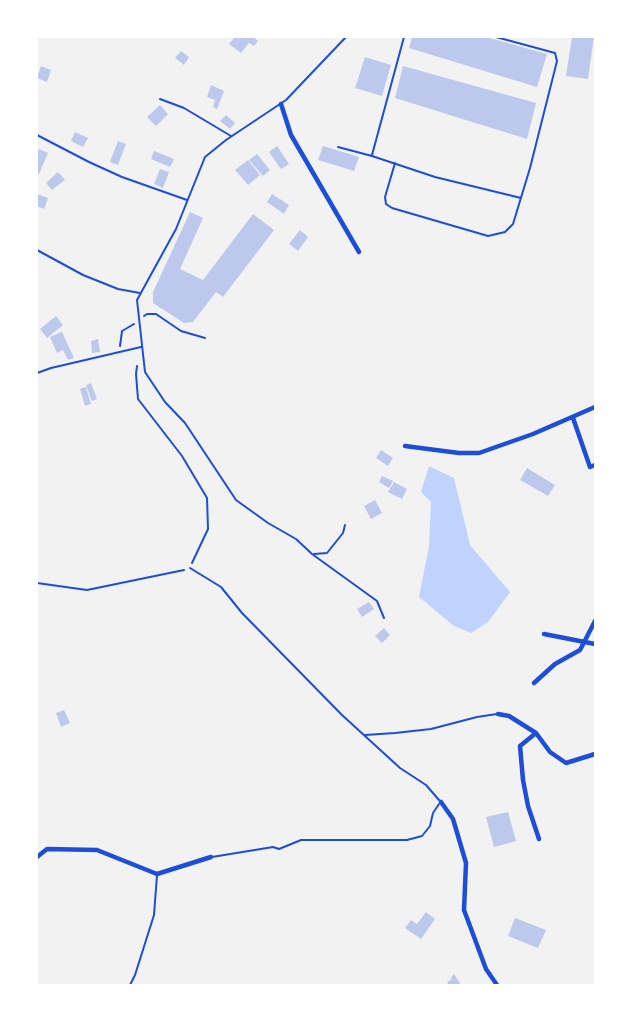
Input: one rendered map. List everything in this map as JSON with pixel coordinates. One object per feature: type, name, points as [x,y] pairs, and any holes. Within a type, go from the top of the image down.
[{"type":"street","points":[[281,104],[291,135],[359,252]]},
{"type":"street","points":[[405,446],[479,453],[573,418],[595,407]]},
{"type":"street","points":[[573,418],[590,467],[595,465]]},
{"type":"street","points":[[534,683],[555,664],[580,650],[595,621]]},
{"type":"street","points":[[544,634],[595,644]]},
{"type":"street","points":[[498,713],[509,716],[536,733],[550,752],[566,763],[595,754]]},
{"type":"street","points":[[536,733],[520,746],[528,806],[539,839]]},
{"type":"street","points":[[441,802],[453,819],[466,863],[464,910],[486,969],[497,985]]},
{"type":"street","points":[[37,857],[47,849],[97,850],[157,874],[211,857]]},
{"type":"lane","points":[[346,37],[281,104],[205,157],[176,229],[137,300],[145,372],[165,402],[185,423],[236,500],[296,539],[377,601],[384,618]]},
{"type":"lane","points":[[372,156],[404,37]]},
{"type":"lane","points":[[395,163],[385,197],[386,204],[392,208],[488,236],[505,232],[513,224],[557,61],[555,53],[496,37]]},
{"type":"lane","points":[[160,99],[184,108],[232,136]]},
{"type":"lane","points":[[37,135],[122,177],[188,200]]},
{"type":"lane","points":[[338,147],[435,177],[521,198]]},
{"type":"lane","points":[[37,250],[83,275],[118,289],[141,293]]},
{"type":"lane","points":[[37,373],[142,347]]},
{"type":"lane","points":[[313,554],[327,553],[343,533],[345,525]]},
{"type":"lane","points":[[190,568],[221,587],[242,613],[342,715],[400,768],[426,785],[441,802],[433,813],[430,826],[422,836],[407,840],[301,840],[279,849],[273,847],[211,857]]},
{"type":"lane","points":[[363,735],[431,729],[498,713]]},
{"type":"lane","points":[[130,985],[154,915],[157,874]]},
{"type":"path","points":[[121,353],[122,331],[147,314],[156,314],[180,331],[205,338]]},
{"type":"path","points":[[37,583],[87,590],[190,568],[208,529],[207,498],[182,456],[138,399],[137,365],[143,355]]},
{"type":"water","points":[[429,466],[454,478],[470,545],[510,592],[488,622],[471,633],[454,626],[419,597],[429,546],[431,502],[421,492]]},
{"type":"building","points":[[235,37],[253,37],[258,41],[254,46],[249,43],[241,53],[229,44]]},
{"type":"building","points":[[412,37],[486,37],[547,54],[537,87],[409,48]]},
{"type":"building","points":[[572,37],[594,37],[588,79],[566,76]]},
{"type":"building","points":[[181,51],[189,57],[184,65],[175,58]]},
{"type":"building","points":[[365,57],[391,65],[382,96],[355,88]]},
{"type":"building","points":[[41,66],[51,70],[47,82],[37,78]]},
{"type":"building","points":[[403,66],[536,103],[527,139],[395,98]]},
{"type":"building","points":[[211,85],[224,91],[217,109],[213,107],[215,100],[207,97]]},
{"type":"building","points":[[160,105],[168,114],[156,126],[147,117]]},
{"type":"building","points":[[226,115],[235,123],[230,129],[220,121]]},
{"type":"building","points":[[75,132],[88,138],[83,147],[71,141]]},
{"type":"building","points":[[118,141],[126,144],[118,165],[110,162]]},
{"type":"building","points":[[277,146],[289,164],[281,169],[269,152]]},
{"type":"building","points":[[323,146],[359,157],[354,171],[318,160]]},
{"type":"building","points":[[39,149],[48,153],[39,174],[37,154]]},
{"type":"building","points":[[154,151],[174,159],[170,167],[151,159]]},
{"type":"building","points":[[257,154],[270,170],[263,176],[249,160]]},
{"type":"building","points":[[248,160],[260,175],[248,185],[235,170]]},
{"type":"building","points":[[160,169],[169,172],[163,188],[154,184]]},
{"type":"building","points":[[58,172],[65,180],[52,190],[46,183]]},
{"type":"building","points":[[37,194],[48,198],[44,209],[37,206]]},
{"type":"building","points":[[272,194],[289,205],[284,214],[267,202]]},
{"type":"building","points":[[190,212],[203,218],[180,269],[203,280],[253,214],[274,230],[223,297],[216,292],[193,322],[184,323],[153,303],[153,292]]},
{"type":"building","points":[[300,230],[308,237],[298,251],[289,244]]},
{"type":"building","points":[[56,316],[63,325],[47,338],[40,329]]},
{"type":"building","points":[[62,332],[74,358],[68,360],[63,350],[57,353],[50,337]]},
{"type":"building","points":[[98,339],[100,352],[92,353],[91,341]]},
{"type":"building","points":[[91,383],[97,399],[92,401],[86,385]]},
{"type":"building","points":[[86,387],[91,404],[85,406],[80,389]]},
{"type":"building","points":[[381,450],[393,458],[388,466],[376,458]]},
{"type":"building","points":[[527,468],[555,485],[548,496],[520,480]]},
{"type":"building","points":[[382,476],[393,481],[389,488],[379,482]]},
{"type":"building","points":[[394,482],[407,489],[402,499],[388,492]]},
{"type":"building","points":[[375,500],[382,513],[371,519],[364,506]]},
{"type":"building","points":[[369,602],[374,609],[362,617],[357,609]]},
{"type":"building","points":[[384,628],[390,635],[382,643],[375,636]]},
{"type":"building","points":[[64,710],[70,723],[61,727],[56,713]]},
{"type":"building","points":[[508,812],[516,841],[494,847],[486,817]]},
{"type":"building","points":[[426,912],[435,919],[421,939],[405,928],[411,920],[417,924]]},
{"type":"building","points":[[515,918],[546,930],[538,948],[508,936]]},
{"type":"building","points":[[454,974],[461,985],[449,985],[447,982]]}]
